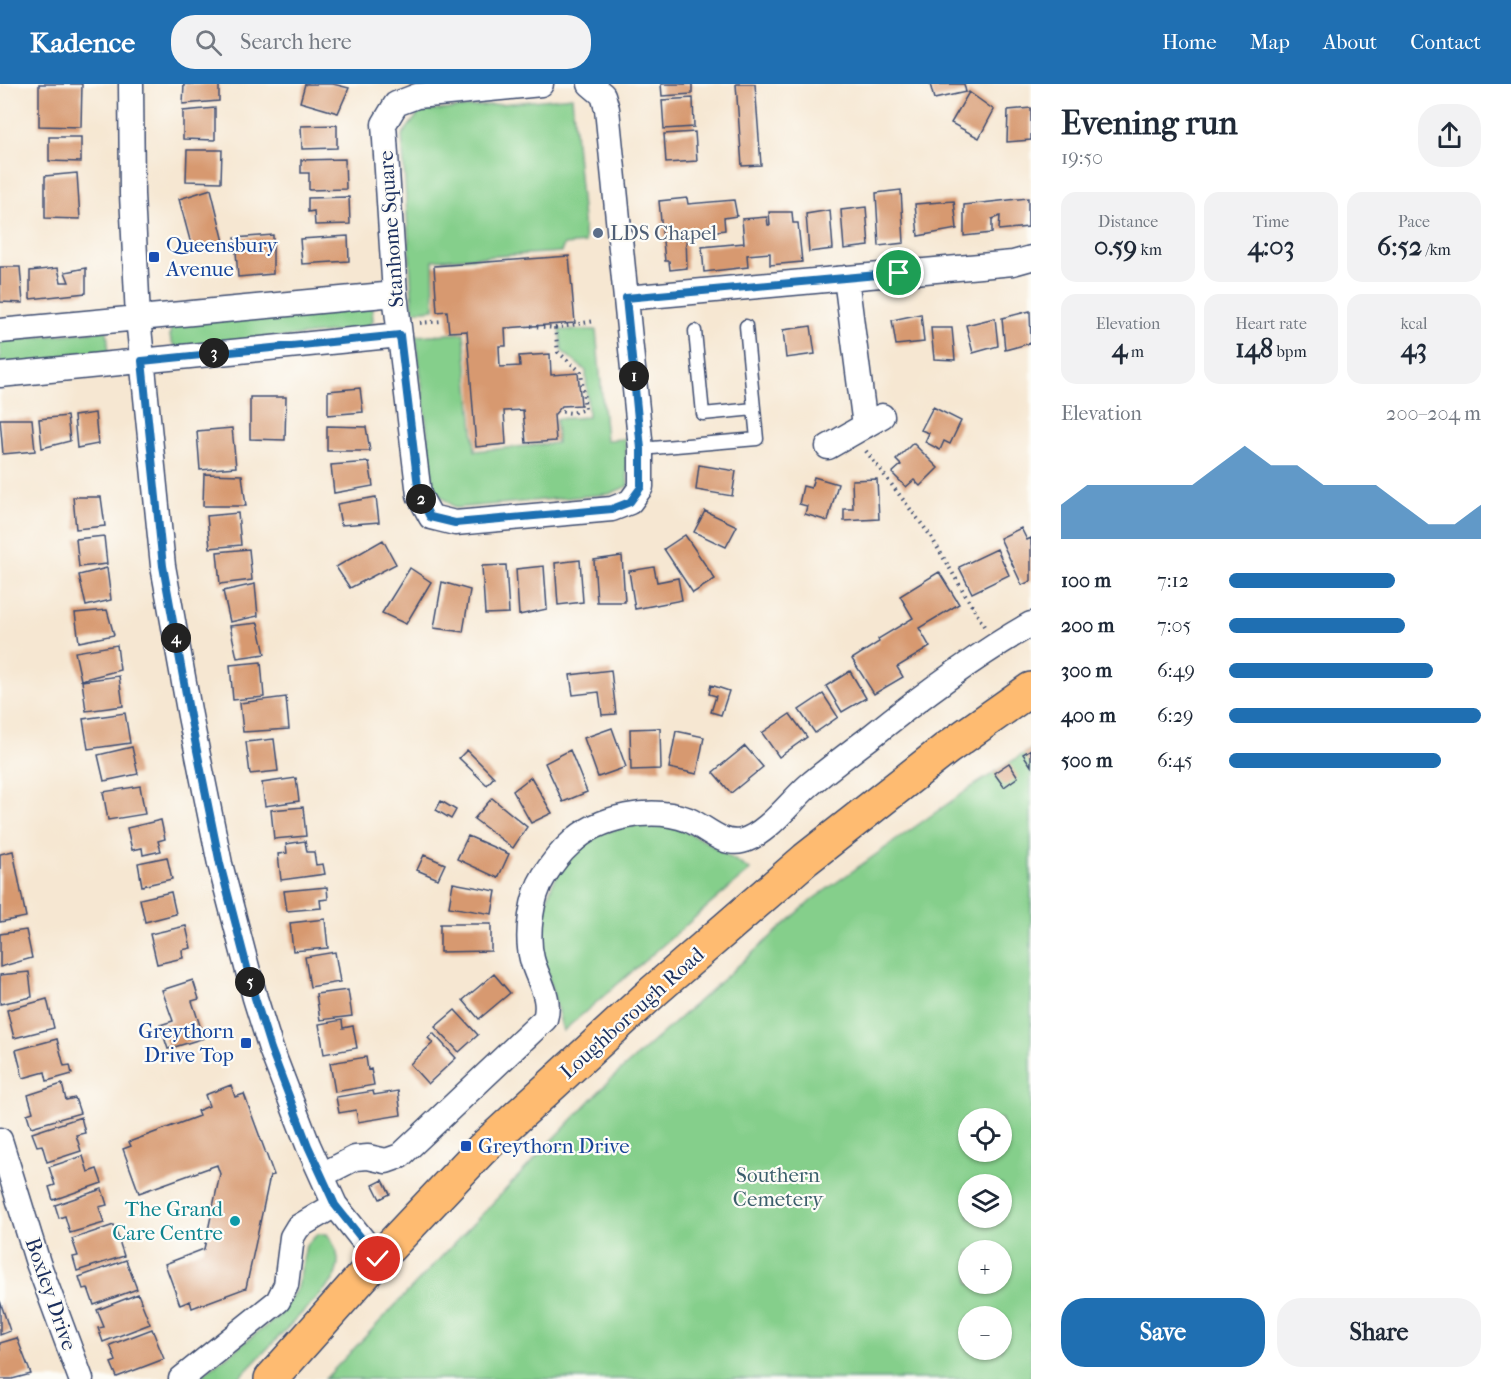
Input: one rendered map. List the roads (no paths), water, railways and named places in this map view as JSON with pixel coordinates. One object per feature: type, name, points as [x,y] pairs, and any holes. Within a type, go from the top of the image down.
[{"type":"main road","name":"Loughborough Road","points":[[271,1379],[378,1259],[482,1150],[654,991],[806,859],[946,748],[1031,689]]},
{"type":"street","points":[[131,84],[132,194],[138,318],[163,566],[220,864],[255,998],[308,1146],[335,1205],[378,1259]]},
{"type":"street","name":"Stanhome Square","points":[[542,84],[417,96],[396,104],[384,124],[394,294],[419,495],[430,517],[455,523],[612,509],[630,502],[641,487],[641,449],[607,109],[603,95],[590,84]]},
{"type":"street","points":[[626,298],[1013,263],[1031,258]]},
{"type":"street","points":[[828,447],[866,425],[846,278]]},
{"type":"street","points":[[0,331],[394,294]]},
{"type":"street","points":[[0,375],[400,335]]},
{"type":"street","points":[[322,1175],[355,1158],[368,1157],[386,1161],[400,1156],[545,1019],[548,1009],[547,997],[531,958],[530,916],[543,877],[570,844],[590,829],[626,816],[656,814],[688,820],[725,840],[741,842],[757,835],[808,787],[916,701],[995,645],[1031,624]]},
{"type":"street","name":"Boxley Drive","points":[[0,1140],[39,1263],[81,1379]]},
{"type":"street","points":[[182,1379],[278,1301],[286,1285],[292,1237],[298,1227],[335,1205]]},
{"type":"lane","points":[[641,449],[758,439],[746,326]]},
{"type":"lane","points":[[695,331],[704,414],[754,409]]},
{"type":"place","name":"LDS Chapel","points":[[598,233]]},
{"type":"place","name":"Queensbury Avenue","points":[[154,257]]},
{"type":"place","name":"Greythorn Drive Top","points":[[246,1043]]},
{"type":"place","name":"Greythorn Drive","points":[[466,1146]]},
{"type":"place","name":"The Grand Care Centre","points":[[235,1221]]},
{"type":"park label","name":"Southern Cemetery","points":[[778,1187]]}]
